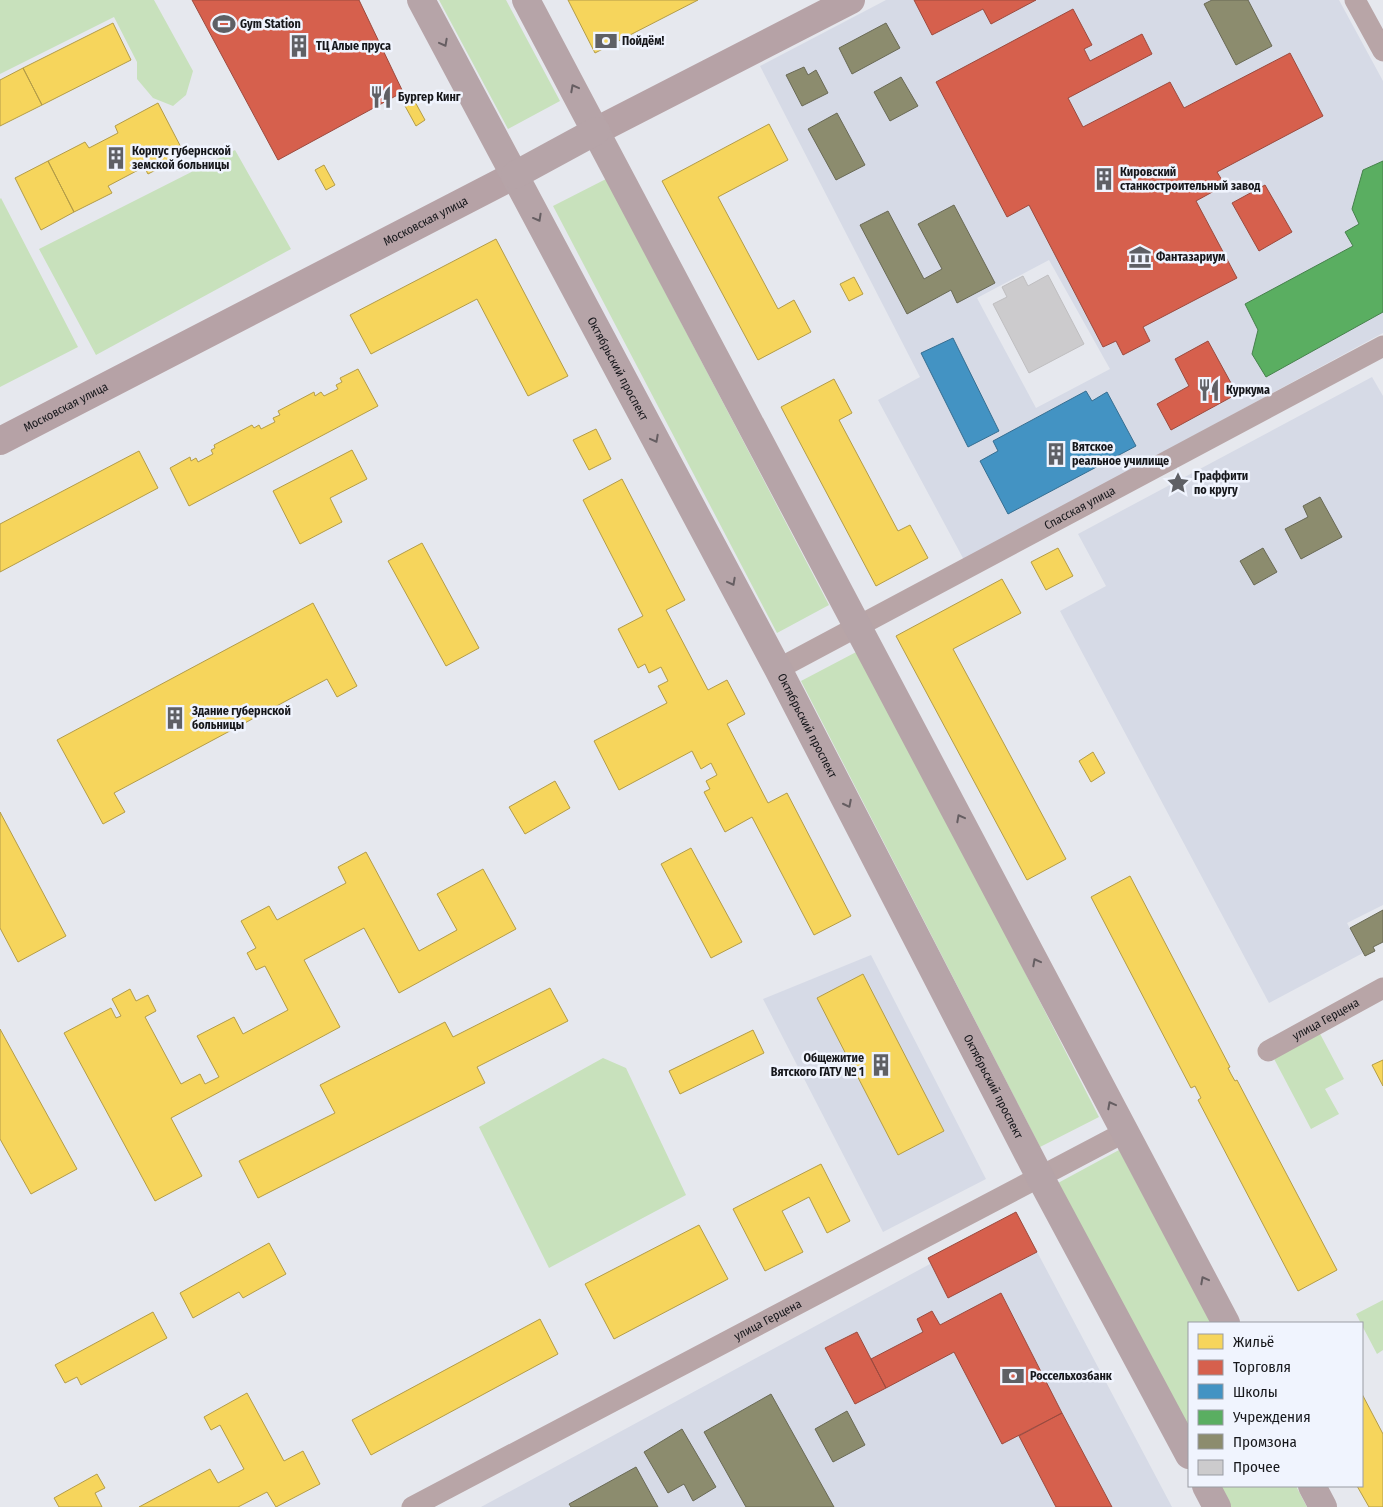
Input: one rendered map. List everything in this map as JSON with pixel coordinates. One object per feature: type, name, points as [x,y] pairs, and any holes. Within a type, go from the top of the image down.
[{"type":"main road","name":"Октябрьский проспект","points":[[421,0],[778,669],[1040,1177],[1188,1453]]},
{"type":"main road","points":[[526,0],[1225,1322]]},
{"type":"main road","name":"Московская улица","points":[[0,441],[851,0]]},
{"type":"main road","points":[[1207,1487],[1217,1507]]},
{"type":"main road","points":[[1313,1487],[1323,1507]]},
{"type":"street","points":[[1356,0],[1383,51]]},
{"type":"street","name":"Спасская улица","points":[[778,669],[1383,346]]},
{"type":"street","name":"улица Герцена","points":[[1268,1051],[1383,988]]},
{"type":"street","name":"улица Герцена","points":[[412,1507],[1125,1132]]},
{"type":"shaded area","name":"Кировский станкостроительный завод","points":[[886,0],[1339,0],[1383,81],[1383,333],[964,560],[878,400],[920,377],[760,66]],"holes":[[[1049,260],[1110,369],[1036,408],[977,298]]]},
{"type":"shaded area","points":[[1372,377],[1383,396],[1383,905],[1347,923],[1363,953],[1269,1003],[1060,611],[1106,586],[1078,534]]},
{"type":"shaded area","points":[[871,955],[986,1179],[883,1232],[763,999]]},
{"type":"shaded area","points":[[1016,1212],[1172,1507],[481,1507],[930,1264],[928,1258]]},
{"type":"green space","points":[[0,0],[154,0],[193,71],[186,95],[173,106],[153,98],[137,79],[137,62],[114,17],[0,74]]},
{"type":"green space","points":[[439,0],[506,0],[560,101],[508,129]]},
{"type":"green space","points":[[235,150],[291,249],[96,355],[39,249]]},
{"type":"green space","points":[[606,179],[829,605],[777,633],[553,206]]},
{"type":"green space","points":[[0,199],[78,347],[0,387]]},
{"type":"green space","points":[[860,650],[1099,1117],[1040,1147],[801,681]]},
{"type":"green space","points":[[1318,1030],[1344,1079],[1325,1089],[1339,1114],[1311,1129],[1272,1055]]},
{"type":"green space","points":[[603,1058],[626,1068],[686,1195],[549,1268],[479,1127]]},
{"type":"green space","points":[[1119,1150],[1210,1322],[1188,1322],[1188,1427],[1058,1183]]},
{"type":"green space","points":[[1383,1300],[1383,1350],[1377,1354],[1363,1327],[1363,1322],[1360,1322],[1356,1314]]},
{"type":"green space","points":[[1221,1487],[1297,1487],[1307,1507],[1231,1507]]},
{"type":"building: Жильё","points":[[231,0],[317,0],[354,45],[357,65],[353,79],[346,92],[330,107],[312,111],[294,110],[277,92],[262,45],[254,28]]},
{"type":"building: Жильё","points":[[568,0],[698,0],[595,53]]},
{"type":"building: Жильё","points":[[113,23],[131,60],[42,105],[23,68]]},
{"type":"building: Жильё","points":[[23,68],[42,105],[0,126],[0,80]]},
{"type":"building: Жильё","points":[[414,100],[425,120],[416,126],[405,106]]},
{"type":"building: Жильё","name":"Корпус губернской земской больницы","points":[[158,103],[185,155],[148,174],[144,167],[108,186],[112,193],[74,212],[48,161],[85,142],[89,148],[118,133],[115,126]]},
{"type":"building: Жильё","points":[[769,124],[788,160],[718,197],[778,309],[794,300],[811,332],[758,360],[662,181]]},
{"type":"building: Жильё","points":[[48,161],[74,212],[41,230],[15,178]]},
{"type":"building: Жильё","points":[[324,165],[335,185],[326,190],[315,170]]},
{"type":"building: Жильё","points":[[496,239],[568,376],[528,396],[477,299],[371,354],[350,315]]},
{"type":"building: Жильё","points":[[854,277],[863,294],[849,301],[840,284]]},
{"type":"building: Жильё","points":[[358,369],[378,406],[189,506],[170,468],[190,457],[191,461],[196,458],[198,462],[213,454],[211,450],[215,448],[214,445],[252,425],[254,428],[259,425],[261,429],[275,422],[273,418],[280,415],[278,411],[314,392],[315,396],[321,392],[324,396],[338,389],[336,385],[342,382],[340,378]]},
{"type":"building: Жильё","points":[[834,379],[852,413],[839,420],[898,531],[910,525],[928,558],[876,586],[781,407]]},
{"type":"building: Жильё","points":[[596,429],[611,459],[589,470],[573,440]]},
{"type":"building: Жильё","points":[[352,450],[367,479],[330,498],[342,522],[300,544],[273,491]]},
{"type":"building: Жильё","points":[[139,451],[158,488],[0,572],[0,524]]},
{"type":"building: Жильё","points":[[622,479],[685,600],[666,610],[708,690],[727,680],[745,714],[727,724],[768,803],[787,793],[851,916],[814,935],[752,817],[725,832],[704,792],[710,789],[706,781],[717,775],[711,763],[701,769],[692,751],[619,790],[594,741],[667,703],[658,686],[668,681],[661,667],[649,673],[645,664],[638,668],[618,629],[643,616],[583,500]]},
{"type":"building: Жильё","points":[[422,543],[479,648],[446,666],[388,561]]},
{"type":"building: Жильё","points":[[1058,548],[1073,576],[1046,590],[1031,562]]},
{"type":"building: Жильё","points":[[1002,579],[1021,613],[953,649],[1066,859],[1027,880],[896,636]]},
{"type":"building: Жильё","name":"Здание губернской больницы","points":[[313,603],[357,686],[337,697],[327,679],[114,793],[125,812],[103,824],[57,740]]},
{"type":"building: Жильё","points":[[1093,752],[1105,773],[1091,782],[1079,761]]},
{"type":"building: Жильё","points":[[555,781],[570,808],[525,834],[509,807]]},
{"type":"building: Жильё","points":[[0,812],[66,936],[18,962],[0,928]]},
{"type":"building: Жильё","points":[[691,848],[742,942],[711,958],[661,864]]},
{"type":"building: Жильё","points":[[366,852],[419,951],[457,930],[437,894],[483,869],[516,929],[399,993],[364,928],[304,960],[340,1027],[171,1118],[202,1176],[155,1201],[64,1033],[111,1008],[116,1018],[121,1016],[112,999],[130,989],[136,1001],[148,995],[156,1011],[145,1017],[181,1084],[200,1074],[205,1084],[219,1077],[197,1036],[234,1017],[243,1034],[288,1010],[265,966],[256,970],[247,953],[256,948],[241,921],[269,906],[277,920],[346,883],[338,867]]},
{"type":"building: Жильё","points":[[1130,876],[1230,1067],[1228,1068],[1231,1074],[1235,1081],[1237,1080],[1337,1270],[1298,1291],[1198,1100],[1201,1098],[1195,1086],[1191,1088],[1091,897]]},
{"type":"building: Жильё","name":"Общежитие Вятского ГАТУ № 1","points":[[863,974],[944,1131],[898,1155],[817,998]]},
{"type":"building: Жильё","points":[[550,988],[568,1021],[477,1067],[485,1083],[258,1198],[239,1161],[335,1113],[320,1085],[445,1022],[453,1037]]},
{"type":"building: Жильё","points":[[0,1029],[77,1169],[31,1194],[0,1139]]},
{"type":"building: Жильё","points":[[753,1030],[764,1053],[680,1094],[669,1071]]},
{"type":"building: Жильё","points":[[1383,1060],[1383,1086],[1372,1065]]},
{"type":"building: Жильё","points":[[821,1164],[850,1221],[827,1233],[809,1197],[782,1211],[803,1252],[765,1271],[733,1209]]},
{"type":"building: Жильё","points":[[699,1225],[728,1279],[614,1339],[585,1284]]},
{"type":"building: Жильё","points":[[269,1243],[286,1274],[243,1298],[239,1292],[193,1318],[180,1293]]},
{"type":"building: Жильё","points":[[153,1312],[167,1338],[81,1385],[77,1377],[65,1383],[55,1365]]},
{"type":"building: Жильё","points":[[540,1319],[558,1354],[371,1455],[352,1420]]},
{"type":"building: Жильё","points":[[247,1393],[284,1461],[303,1451],[320,1484],[276,1507],[267,1492],[238,1507],[139,1507],[210,1469],[218,1483],[244,1469],[220,1425],[211,1430],[204,1417]]},
{"type":"building: Жильё","points":[[1363,1396],[1383,1434],[1383,1507],[1369,1507],[1358,1487],[1363,1487]]},
{"type":"building: Жильё","points":[[97,1474],[105,1488],[95,1493],[102,1507],[59,1507],[54,1498]]},
{"type":"building: Торговля","name":"ТЦ Алые пруса","points":[[192,0],[359,0],[403,92],[278,160]]},
{"type":"building: Торговля","points":[[914,0],[1036,0],[991,24],[983,9],[932,35]]},
{"type":"building: Торговля","name":"Кировский станкостроительный завод","points":[[1073,9],[1092,45],[1084,49],[1090,61],[1142,34],[1152,54],[1068,98],[1083,127],[1170,82],[1184,108],[1290,53],[1323,116],[1217,172],[1225,185],[1196,201],[1237,278],[1143,327],[1150,341],[1123,355],[1116,341],[1103,347],[1029,205],[1007,217],[936,82]]},
{"type":"building: Торговля","points":[[1265,185],[1292,232],[1259,251],[1232,203]]},
{"type":"building: Торговля","name":"Вятское реальное училище","points":[[1208,341],[1237,394],[1171,430],[1157,404],[1189,386],[1175,359]]},
{"type":"building: Торговля","points":[[1016,1212],[1037,1252],[948,1298],[928,1258]]},
{"type":"building: Торговля","points":[[1001,1293],[1062,1413],[1002,1444],[954,1352],[886,1388],[871,1359],[923,1332],[917,1319],[932,1311],[940,1325]]},
{"type":"building: Торговля","points":[[857,1332],[886,1388],[855,1404],[825,1348]]},
{"type":"building: Торговля","points":[[1062,1413],[1112,1507],[1056,1507],[1019,1436]]},
{"type":"building: Школы","points":[[953,338],[999,431],[968,447],[921,353]]},
{"type":"building: Школы","name":"Вятское реальное училище","points":[[1086,391],[1092,401],[1107,392],[1136,446],[1008,514],[980,461],[998,451],[993,441]]},
{"type":"building: Учреждения","points":[[1383,161],[1383,312],[1266,377],[1252,354],[1258,330],[1245,304],[1353,246],[1345,232],[1359,224],[1352,209],[1363,170]]},
{"type":"building: Промзона","points":[[1212,0],[1248,0],[1272,46],[1236,65],[1204,4]]},
{"type":"building: Промзона","points":[[886,23],[900,48],[852,74],[839,48]]},
{"type":"building: Промзона","points":[[804,67],[808,75],[816,70],[828,93],[802,106],[786,75]]},
{"type":"building: Промзона","points":[[901,77],[918,106],[890,121],[874,92]]},
{"type":"building: Промзона","points":[[837,113],[865,165],[836,180],[808,129]]},
{"type":"building: Промзона","points":[[954,205],[995,283],[957,303],[951,290],[907,314],[860,225],[888,211],[924,279],[942,269],[918,224]]},
{"type":"building: Промзона","points":[[1320,497],[1342,537],[1301,559],[1285,529],[1308,517],[1303,506]]},
{"type":"building: Промзона","points":[[1263,548],[1277,572],[1254,585],[1240,561]]},
{"type":"building: Промзона","points":[[1383,910],[1383,942],[1373,947],[1375,951],[1365,956],[1350,928]]},
{"type":"building: Промзона","points":[[771,1394],[834,1507],[746,1507],[704,1432]]},
{"type":"building: Промзона","points":[[847,1411],[865,1445],[833,1462],[815,1429]]},
{"type":"building: Промзона","points":[[682,1429],[716,1487],[693,1501],[684,1484],[668,1493],[644,1452]]},
{"type":"building: Промзона","points":[[636,1467],[658,1507],[571,1507],[569,1504]]},
{"type":"building: Прочее","points":[[1048,275],[1084,344],[1029,373],[993,304],[1007,297],[1002,287],[1023,276],[1028,286]]},
{"type":"place","name":"Gym Station","points":[[224,24]]},
{"type":"place","name":"Пойдём!","points":[[606,41]]},
{"type":"place","name":"ТЦ Алые пруса","points":[[299,46]]},
{"type":"place","name":"Бургер Кинг","points":[[381,97]]},
{"type":"place","name":"Корпус губернской земской больницы","points":[[116,158]]},
{"type":"place","name":"Кировский станкостроительный завод","points":[[1104,179]]},
{"type":"place","name":"Фантазариум","points":[[1140,257]]},
{"type":"place","name":"Куркума","points":[[1209,390]]},
{"type":"place","name":"Вятское реальное училище","points":[[1056,454]]},
{"type":"place","name":"Граффити по кругу","points":[[1178,483]]},
{"type":"place","name":"Здание губернской больницы","points":[[175,718]]},
{"type":"place","name":"Общежитие Вятского ГАТУ № 1","points":[[881,1065]]},
{"type":"place","name":"Россельхозбанк","points":[[1013,1376]]}]
